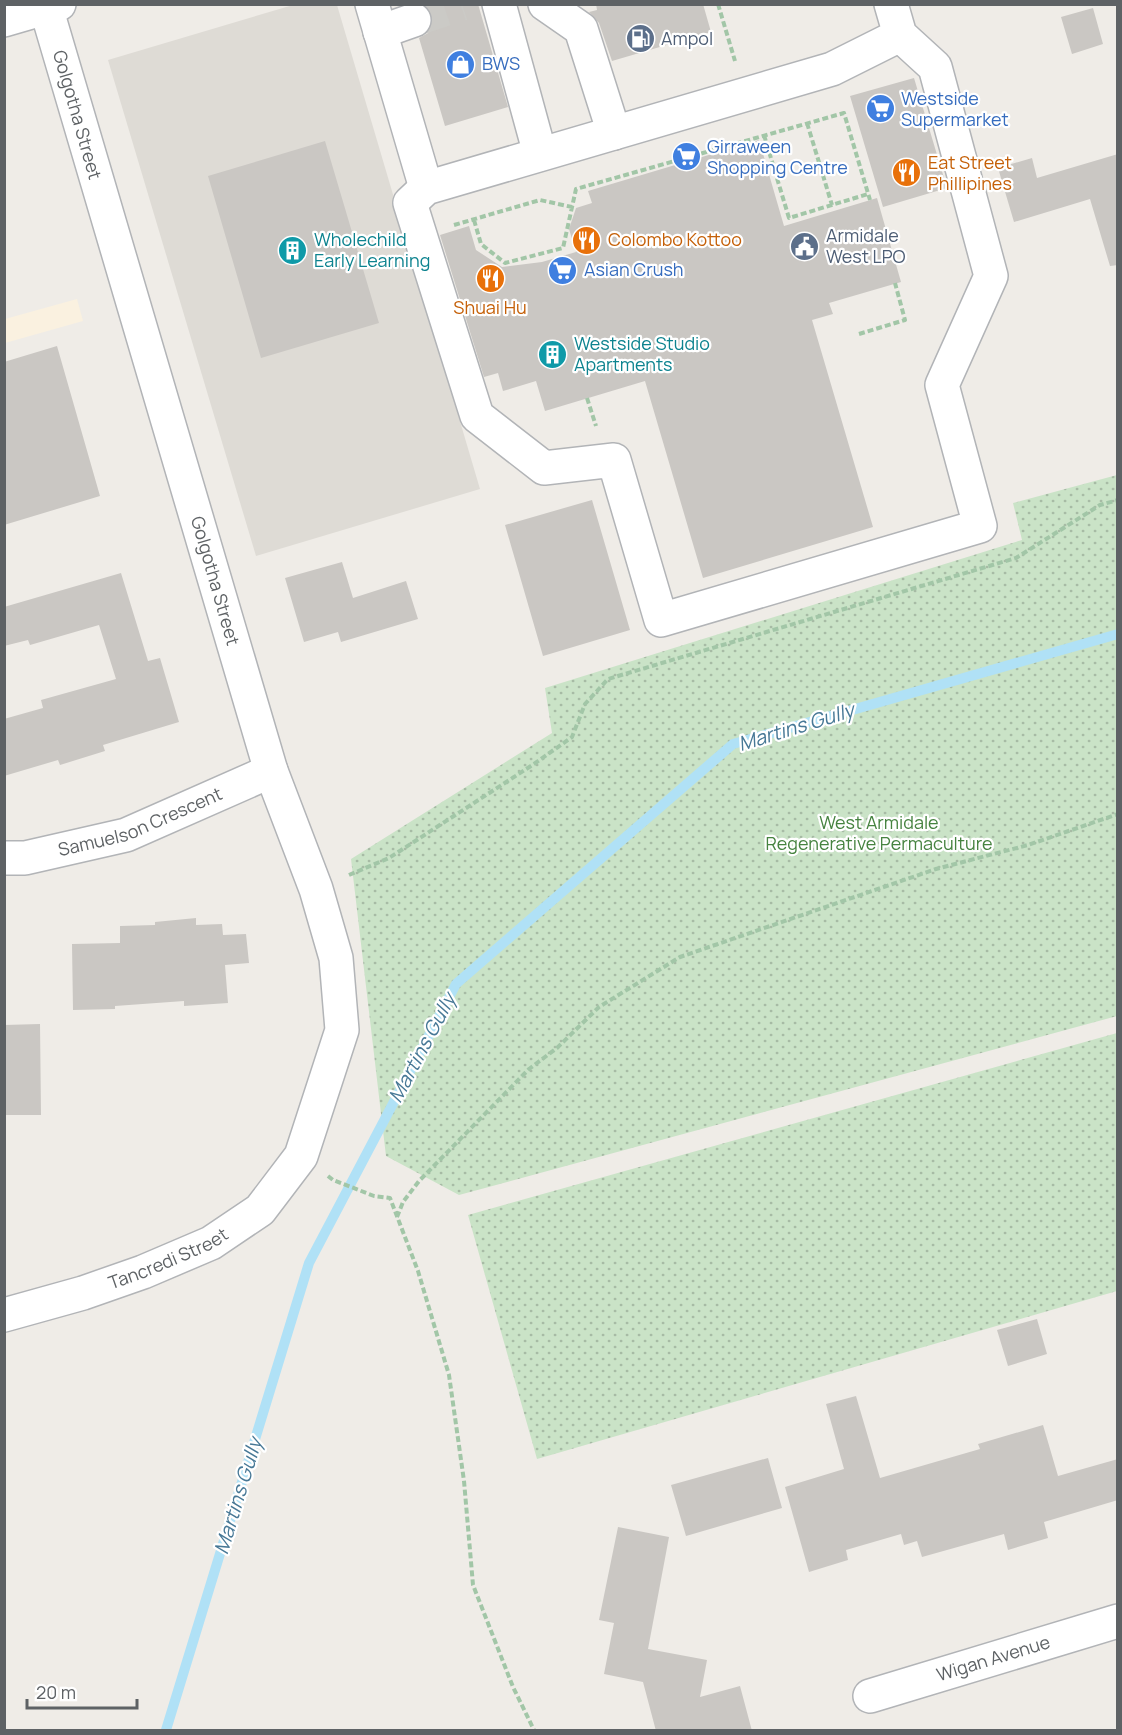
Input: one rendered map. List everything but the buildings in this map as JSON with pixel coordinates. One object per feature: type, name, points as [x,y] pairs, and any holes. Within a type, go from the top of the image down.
[{"type":"street","points":[[499,4],[540,154]]},
{"type":"street","points":[[545,4],[581,29],[614,133]]},
{"type":"street","points":[[4,20],[50,6]]},
{"type":"street","name":"Golgotha Street","points":[[50,6],[271,771],[316,889],[336,958],[342,1030],[301,1156]]},
{"type":"street","points":[[414,21],[376,18],[426,188]]},
{"type":"street","points":[[896,20],[935,67],[991,276],[942,385],[980,526],[661,620],[614,460],[544,468],[477,416],[410,203],[426,188],[614,133],[832,69],[896,20]]},
{"type":"street","name":"Samuelson Crescent","points":[[4,858],[25,858],[126,836],[271,771]]},
{"type":"street","name":"Tancredi Street","points":[[4,1315],[93,1290],[211,1243],[261,1210],[301,1156]]},
{"type":"street","name":"Wigan Avenue","points":[[870,1696],[1118,1621]]},
{"type":"path","points":[[718,4],[736,62]]},
{"type":"path","points":[[474,220],[481,244],[505,262],[563,248],[576,189],[757,134],[764,135],[844,113],[870,200]]},
{"type":"path","points":[[807,123],[832,205]]},
{"type":"path","points":[[764,135],[789,218],[868,194]]},
{"type":"path","points":[[453,226],[540,200],[572,207]]},
{"type":"path","points":[[460,214],[463,223]]},
{"type":"path","points":[[859,334],[905,320],[895,284]]},
{"type":"path","points":[[587,398],[598,434]]},
{"type":"path","points":[[346,877],[389,858],[572,737],[585,704],[608,680],[1016,558],[1100,505],[1118,500]]},
{"type":"path","points":[[397,1217],[404,1202],[419,1181],[529,1069],[557,1048],[599,1007],[680,957],[936,869],[1028,845],[1118,814]]},
{"type":"path","points":[[333,1180],[374,1196],[390,1197],[418,1271],[448,1375],[464,1481],[473,1585],[513,1688],[534,1731]]},
{"type":"shaded area","points":[[293,5],[337,5],[480,489],[256,556],[108,60]]},
{"type":"shaded area","points":[[77,299],[83,321],[5,343],[5,319]]},
{"type":"green space","name":"West Armidale Regenerative Permaculture","points":[[1117,475],[1117,1016],[459,1195],[386,1156],[351,859],[552,733],[545,688],[1022,540],[1013,503]]},
{"type":"green space","points":[[1117,1033],[1117,1291],[537,1459],[468,1215]]},
{"type":"waterway","name":"Martins Gully","points":[[166,1730],[309,1263],[456,984],[733,744],[1118,634]]},
{"type":"tunnel","points":[[414,20],[462,4]]},
{"type":"place","name":"Ampol","points":[[640,39]]},
{"type":"place","name":"BWS","points":[[461,64]]},
{"type":"place","name":"Westside Supermarket","points":[[880,109]]},
{"type":"place","name":"Girraween Shopping Centre","points":[[686,157]]},
{"type":"place","name":"Eat Street Phillipines","points":[[907,173]]},
{"type":"place","name":"Colombo Kottoo","points":[[587,240]]},
{"type":"place","name":"Armidale West LPO","points":[[805,246]]},
{"type":"place","name":"Wholechild Early Learning","points":[[293,250]]},
{"type":"place","name":"Asian Crush","points":[[563,270]]},
{"type":"place","name":"Shuai Hu","points":[[490,279]]},
{"type":"place","name":"Westside Studio Apartments","points":[[553,354]]}]
